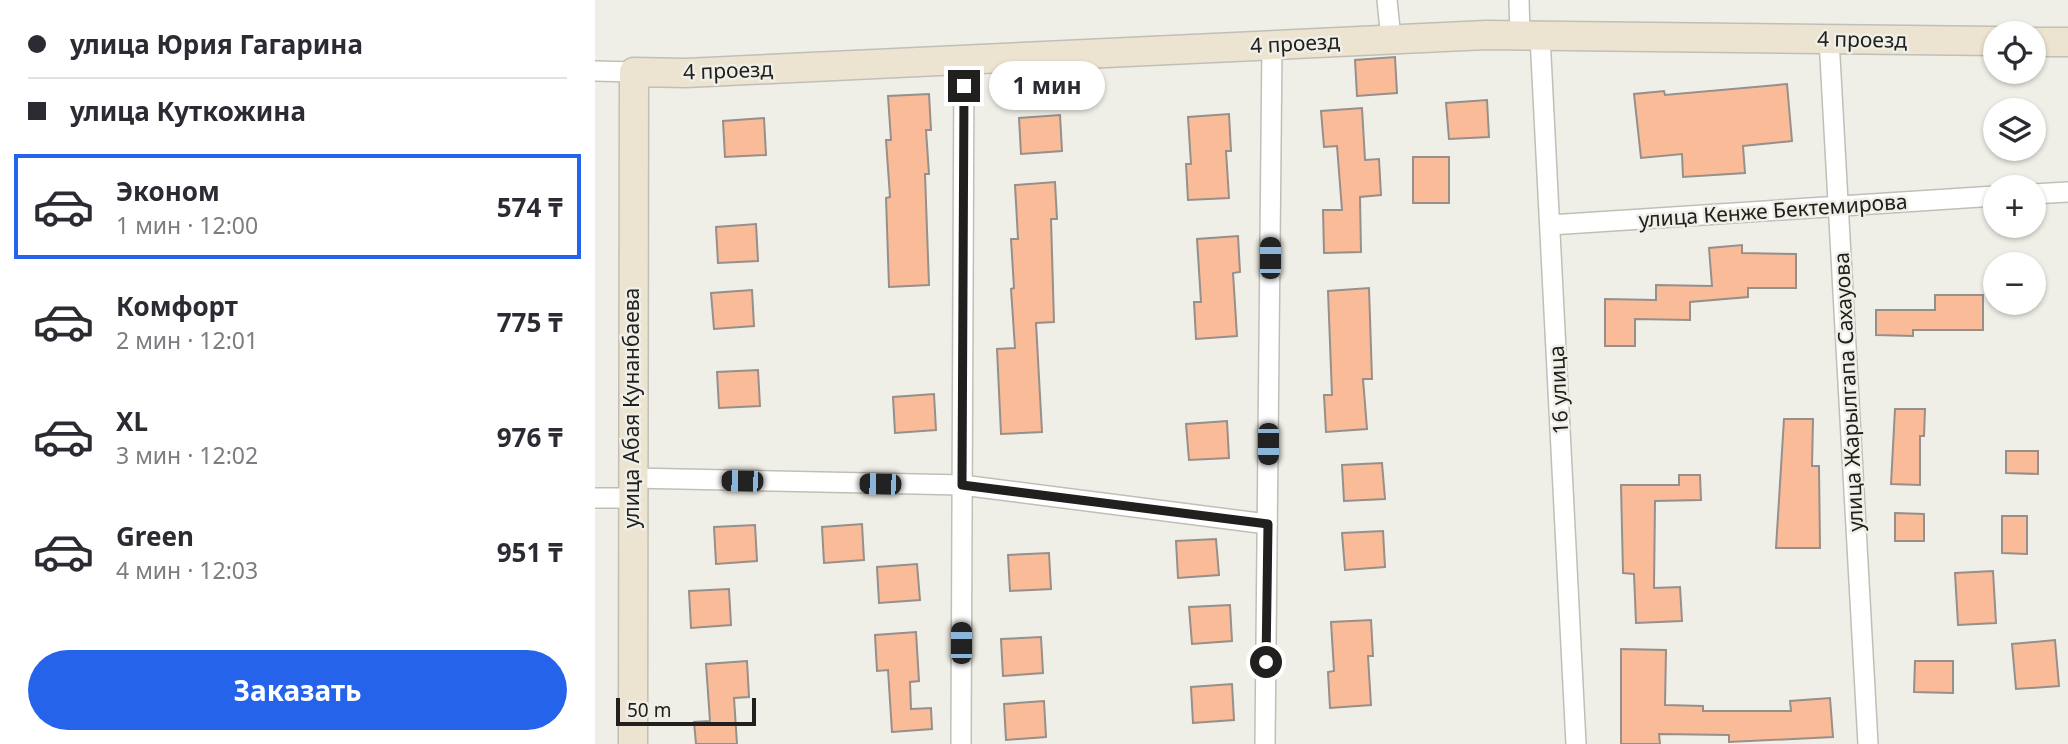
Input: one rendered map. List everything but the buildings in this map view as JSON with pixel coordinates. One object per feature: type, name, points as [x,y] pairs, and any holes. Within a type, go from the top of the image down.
[{"type":"street","points":[[1387,0],[1391,39]]},
{"type":"street","name":"16 улица","points":[[1518,0],[1530,35],[1550,225],[1576,744]]},
{"type":"street","name":"4 проезд","points":[[595,71],[686,73],[1391,39],[1530,35],[1983,41]]},
{"type":"street","name":"улица Жарылгапа Сахауова","points":[[1829,39],[1868,744]]},
{"type":"street","points":[[2046,42],[2068,42]]},
{"type":"street","points":[[1265,744],[1272,45]]},
{"type":"street","points":[[961,744],[964,60]]},
{"type":"street","name":"улица Абая Кунанбаева","points":[[633,744],[634,72]]},
{"type":"street","points":[[2046,193],[2068,192]]},
{"type":"street","name":"улица Кенже Бектемирова","points":[[1550,225],[1983,197]]},
{"type":"street","points":[[595,498],[632,488],[962,485],[1268,524]]},
{"type":"route","points":[[964,86],[962,485],[1268,524],[1266,662]]}]
